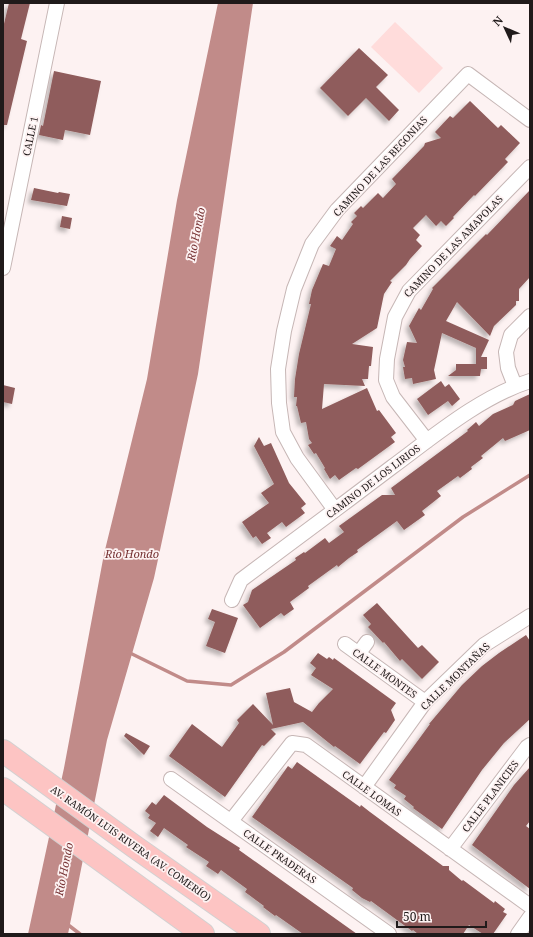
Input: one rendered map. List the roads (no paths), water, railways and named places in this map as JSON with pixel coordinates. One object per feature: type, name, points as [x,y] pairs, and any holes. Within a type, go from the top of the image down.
[{"type":"main road","name":"AV. RAMÓN LUIS RIVERA (AV. COMERÍO)","points":[[11,757],[135,847],[259,934]]},
{"type":"main road","points":[[4,790],[203,934]]},
{"type":"street","name":"CALLE 1","points":[[4,259],[57,3]]},
{"type":"street","name":"CAMINO DE LAS BEGONIAS","points":[[335,510],[297,458],[283,432],[279,402],[278,369],[284,331],[294,290],[312,244],[337,210],[468,74],[530,120]]},
{"type":"street","name":"CAMINO DE LAS AMAPOLAS","points":[[427,441],[393,396],[386,380],[387,359],[395,317],[408,291],[530,167]]},
{"type":"street","points":[[515,386],[508,368],[506,352],[511,335],[530,316]]},
{"type":"street","name":"CAMINO DE LOS LIRIOS","points":[[232,600],[242,580],[427,441],[474,409],[515,386],[530,381]]},
{"type":"street","name":"CALLE MONTAÑAS","points":[[364,787],[425,702],[484,645],[530,616]]},
{"type":"street","points":[[359,653],[367,642]]},
{"type":"street","name":"CALLE MONTES","points":[[345,644],[425,702]]},
{"type":"street","name":"CALLE LOMAS","points":[[231,821],[292,743],[306,745],[530,906]]},
{"type":"street","name":"CALLE PLANICIES","points":[[450,849],[530,745]]},
{"type":"street","name":"CALLE PRADERAS","points":[[172,779],[389,934]]},
{"type":"street","points":[[518,934],[530,917]]},
{"type":"water","name":"Río Hondo","points":[[218,3],[253,3],[198,374],[154,578],[107,740],[68,934],[28,934],[64,768],[104,554],[147,379],[177,200]]},
{"type":"waterway","points":[[128,652],[187,681],[231,685],[284,652],[463,517],[530,475]]},
{"type":"waterway","points":[[67,924],[80,934]]}]
